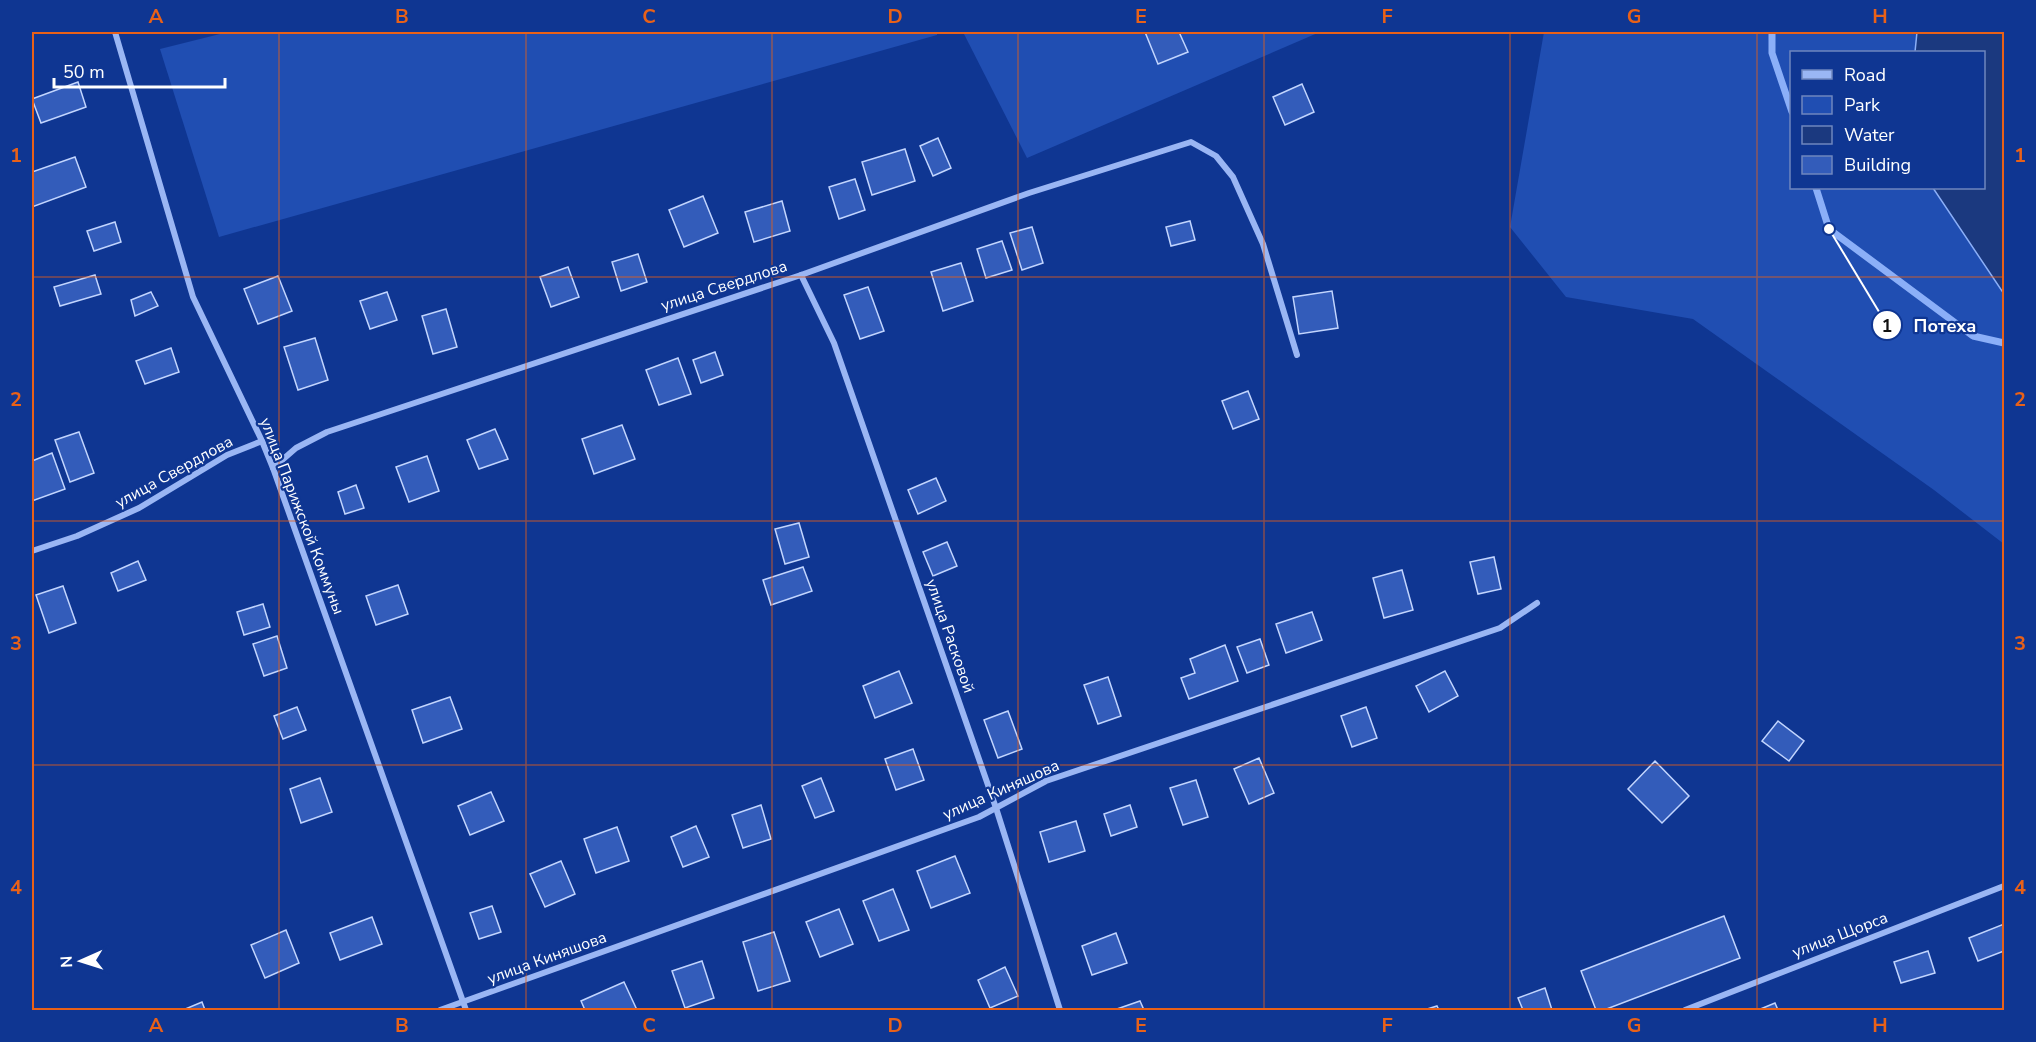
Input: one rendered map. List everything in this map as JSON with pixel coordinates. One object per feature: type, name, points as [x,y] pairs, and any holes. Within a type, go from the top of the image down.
[{"type":"street","name":"улица Парижской Коммуны","points":[[115,32],[193,297],[273,468],[466,1011]]},
{"type":"street","name":"улица Свердлова","points":[[273,468],[296,448],[327,432],[801,275],[1029,193],[1191,142],[1216,156],[1233,177],[1263,244],[1297,355]]},
{"type":"street","name":"улица Расковой","points":[[801,275],[834,343],[996,808],[1060,1011]]},
{"type":"street","name":"улица Свердлова","points":[[32,551],[77,536],[139,508],[228,455],[262,441]]},
{"type":"street","name":"улица Киняшова","points":[[440,1011],[979,817],[1046,781],[1500,628],[1537,603]]},
{"type":"street","name":"улица Щорса","points":[[1685,1011],[2004,886]]},
{"type":"green space","points":[[228,32],[937,32],[937,35],[219,237],[160,49]]},
{"type":"green space","points":[[963,32],[1320,32],[1027,158]]},
{"type":"green space","points":[[1544,32],[1917,32],[1915,51],[1790,51],[1790,189],[1934,189],[2004,294],[2004,544],[1934,490],[1693,319],[1566,297],[1510,227]]},
{"type":"water","points":[[1917,32],[2004,32],[2004,294],[1934,189],[1985,189],[1985,51],[1915,51]]},
{"type":"building","points":[[1145,32],[1179,32],[1188,52],[1158,64]]},
{"type":"building","points":[[78,82],[86,107],[41,123],[32,99]]},
{"type":"building","points":[[1302,84],[1314,112],[1285,125],[1273,97]]},
{"type":"building","points":[[938,138],[951,168],[933,176],[920,146]]},
{"type":"building","points":[[905,149],[915,181],[872,195],[862,162]]},
{"type":"building","points":[[75,157],[86,187],[32,207],[32,172]]},
{"type":"building","points":[[855,179],[865,210],[839,219],[829,187]]},
{"type":"building","points":[[703,196],[718,233],[684,247],[669,210]]},
{"type":"building","points":[[782,201],[790,231],[754,242],[745,212]]},
{"type":"building","points":[[1190,221],[1195,240],[1171,246],[1166,227]]},
{"type":"building","points":[[115,222],[121,242],[94,251],[87,231]]},
{"type":"building","points":[[1032,227],[1043,263],[1022,270],[1010,233]]},
{"type":"building","points":[[1002,241],[1012,270],[986,278],[977,249]]},
{"type":"building","points":[[638,254],[647,282],[621,291],[612,262]]},
{"type":"building","points":[[961,263],[973,301],[943,311],[931,272]]},
{"type":"building","points":[[568,267],[579,297],[551,307],[540,277]]},
{"type":"building","points":[[95,275],[101,294],[60,306],[54,287]]},
{"type":"building","points":[[278,276],[292,311],[258,324],[244,289]]},
{"type":"building","points":[[868,287],[884,331],[860,339],[844,295]]},
{"type":"building","points":[[1332,291],[1338,328],[1299,334],[1293,297]]},
{"type":"building","points":[[151,292],[158,306],[135,316],[131,300]]},
{"type":"building","points":[[387,292],[397,320],[370,329],[360,301]]},
{"type":"building","points":[[446,309],[457,347],[433,354],[422,316]]},
{"type":"building","points":[[315,338],[328,380],[298,390],[284,347]]},
{"type":"building","points":[[171,348],[179,372],[145,384],[136,361]]},
{"type":"building","points":[[715,352],[723,375],[701,383],[693,360]]},
{"type":"building","points":[[678,358],[691,394],[659,405],[646,370]]},
{"type":"building","points":[[1248,391],[1259,419],[1233,429],[1222,401]]},
{"type":"building","points":[[622,425],[635,459],[594,474],[582,439]]},
{"type":"building","points":[[495,429],[508,459],[479,469],[467,440]]},
{"type":"building","points":[[79,432],[94,473],[70,482],[55,440]]},
{"type":"building","points":[[52,453],[65,489],[32,501],[32,461]]},
{"type":"building","points":[[427,456],[439,491],[409,502],[396,467]]},
{"type":"building","points":[[936,478],[946,501],[918,514],[908,490]]},
{"type":"building","points":[[356,485],[364,508],[345,514],[338,492]]},
{"type":"building","points":[[799,523],[809,557],[785,564],[775,529]]},
{"type":"building","points":[[947,542],[957,566],[933,576],[923,552]]},
{"type":"building","points":[[1494,557],[1501,589],[1478,594],[1470,562]]},
{"type":"building","points":[[138,561],[146,580],[118,591],[111,573]]},
{"type":"building","points":[[803,567],[812,591],[771,605],[763,580]]},
{"type":"building","points":[[1402,570],[1413,610],[1384,618],[1373,578]]},
{"type":"building","points":[[398,585],[408,614],[376,625],[366,596]]},
{"type":"building","points":[[63,586],[76,623],[49,633],[36,595]]},
{"type":"building","points":[[263,604],[270,627],[244,635],[237,612]]},
{"type":"building","points":[[1312,612],[1322,640],[1286,653],[1276,624]]},
{"type":"building","points":[[277,636],[287,668],[264,676],[253,644]]},
{"type":"building","points":[[1260,639],[1269,665],[1247,673],[1237,647]]},
{"type":"building","points":[[1225,645],[1238,681],[1189,699],[1181,678],[1195,673],[1190,659]]},
{"type":"building","points":[[899,671],[912,703],[875,718],[863,686]]},
{"type":"building","points":[[1445,671],[1458,696],[1429,712],[1416,686]]},
{"type":"building","points":[[1108,677],[1121,716],[1098,724],[1084,685]]},
{"type":"building","points":[[450,697],[462,729],[423,743],[412,710]]},
{"type":"building","points":[[297,707],[306,730],[283,739],[274,716]]},
{"type":"building","points":[[1366,707],[1377,738],[1352,747],[1341,716]]},
{"type":"building","points":[[1008,711],[1022,749],[998,758],[984,720]]},
{"type":"building","points":[[1778,721],[1804,741],[1789,761],[1762,741]]},
{"type":"building","points":[[913,749],[924,780],[896,790],[885,759]]},
{"type":"building","points":[[1259,758],[1274,793],[1249,804],[1234,769]]},
{"type":"building","points":[[1655,761],[1689,796],[1662,823],[1628,789]]},
{"type":"building","points":[[320,778],[332,812],[301,823],[290,789]]},
{"type":"building","points":[[821,778],[834,811],[815,818],[802,786]]},
{"type":"building","points":[[1196,780],[1208,817],[1183,825],[1170,788]]},
{"type":"building","points":[[491,792],[504,821],[470,835],[458,806]]},
{"type":"building","points":[[761,805],[771,839],[743,848],[732,815]]},
{"type":"building","points":[[1130,805],[1137,827],[1111,836],[1104,814]]},
{"type":"building","points":[[1076,821],[1085,851],[1049,862],[1040,832]]},
{"type":"building","points":[[696,826],[709,857],[683,867],[671,837]]},
{"type":"building","points":[[617,827],[629,861],[596,873],[584,839]]},
{"type":"building","points":[[955,856],[970,893],[931,908],[917,871]]},
{"type":"building","points":[[561,861],[575,894],[545,907],[530,874]]},
{"type":"building","points":[[893,889],[909,930],[879,941],[863,901]]},
{"type":"building","points":[[492,906],[501,932],[479,939],[470,913]]},
{"type":"building","points":[[839,909],[853,944],[820,957],[806,922]]},
{"type":"building","points":[[1724,916],[1740,958],[1604,1010],[1596,1010],[1581,971]]},
{"type":"building","points":[[372,917],[382,944],[340,960],[330,933]]},
{"type":"building","points":[[2004,924],[2004,951],[1978,961],[1969,938]]},
{"type":"building","points":[[286,930],[299,963],[265,978],[251,945]]},
{"type":"building","points":[[774,932],[790,981],[758,991],[743,942]]},
{"type":"building","points":[[1116,933],[1127,963],[1092,975],[1082,946]]},
{"type":"building","points":[[1928,951],[1935,973],[1901,983],[1894,962]]},
{"type":"building","points":[[702,961],[714,998],[685,1008],[672,971]]},
{"type":"building","points":[[1005,967],[1018,996],[990,1008],[978,980]]},
{"type":"building","points":[[624,982],[637,1010],[585,1010],[581,1001]]},
{"type":"building","points":[[1545,988],[1552,1010],[1523,1010],[1518,998]]},
{"type":"building","points":[[1140,1001],[1144,1010],[1114,1010]]},
{"type":"building","points":[[202,1002],[205,1010],[183,1010]]},
{"type":"building","points":[[1775,1003],[1778,1010],[1758,1010]]},
{"type":"building","points":[[1437,1006],[1439,1010],[1424,1010]]},
{"type":"waterway","points":[[1772,32],[1772,53],[1790,106]]},
{"type":"waterway","points":[[1816,189],[1829,229],[1973,336],[2004,343]]},
{"type":"place","name":"Потеха","points":[[1829,229]]}]
